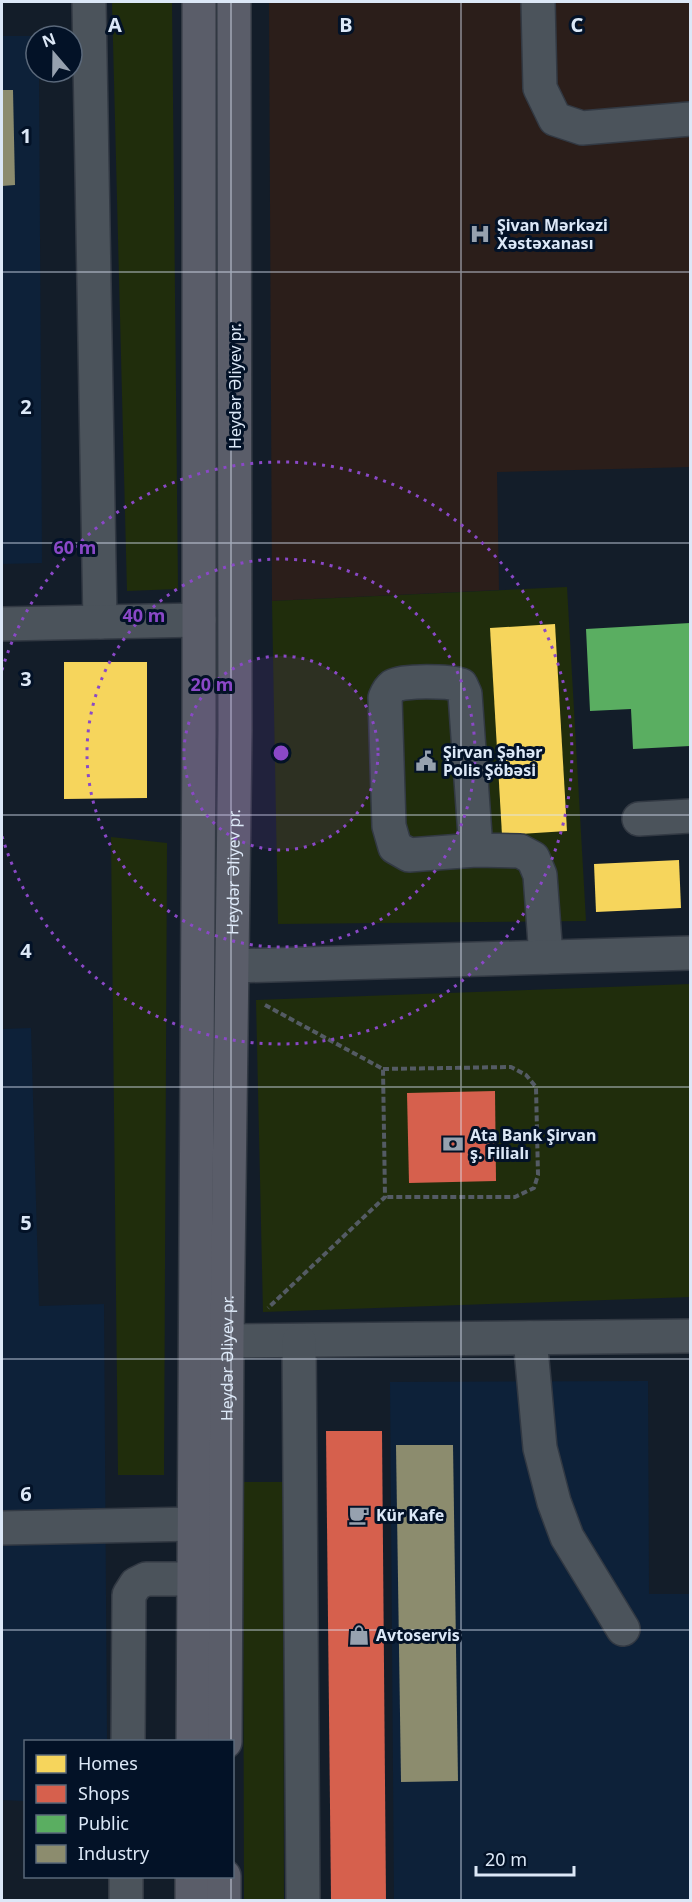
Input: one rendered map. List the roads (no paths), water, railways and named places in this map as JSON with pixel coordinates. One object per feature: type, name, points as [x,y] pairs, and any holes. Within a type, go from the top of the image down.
[{"type":"main road","name":"Heydər Əliyev pr.","points":[[193,1740],[199,620],[199,2]]},
{"type":"main road","name":"Heydər Əliyev pr.","points":[[225,1740],[227,1341],[235,730],[234,2]]},
{"type":"main road","points":[[192,1878],[192,1900]]},
{"type":"main road","points":[[224,1878],[224,1900]]},
{"type":"street","points":[[89,2],[100,622]]},
{"type":"street","points":[[538,2],[540,88],[555,119],[582,128],[690,119]]},
{"type":"street","points":[[2,624],[199,620]]},
{"type":"street","points":[[476,850],[465,694],[461,685],[451,681],[399,683],[390,687],[385,698],[386,745],[389,826],[395,847],[409,855],[476,850],[520,851],[533,858],[540,875],[546,957]]},
{"type":"street","points":[[639,819],[690,816]]},
{"type":"street","points":[[233,966],[690,952]]},
{"type":"street","points":[[227,1341],[690,1336]]},
{"type":"street","points":[[531,1338],[540,1448],[554,1502],[567,1537],[623,1629]]},
{"type":"street","points":[[299,1341],[303,1900]]},
{"type":"street","points":[[2,1528],[194,1524]]},
{"type":"street","points":[[128,1740],[129,1595],[136,1584],[146,1579],[194,1579]]},
{"type":"street","points":[[126,1878],[126,1900]]},
{"type":"place","name":"Şivan Mərkəzi Xəstəxanası","points":[[480,234]]},
{"type":"place","name":"Şirvan Şəhər Polis Şöbəsi","points":[[426,761]]},
{"type":"place","name":"Ata Bank Şirvan ş. Filialı","points":[[453,1144]]},
{"type":"place","name":"Kür Kafe","points":[[359,1515]]},
{"type":"place","name":"Avtoservis","points":[[359,1635]]}]
